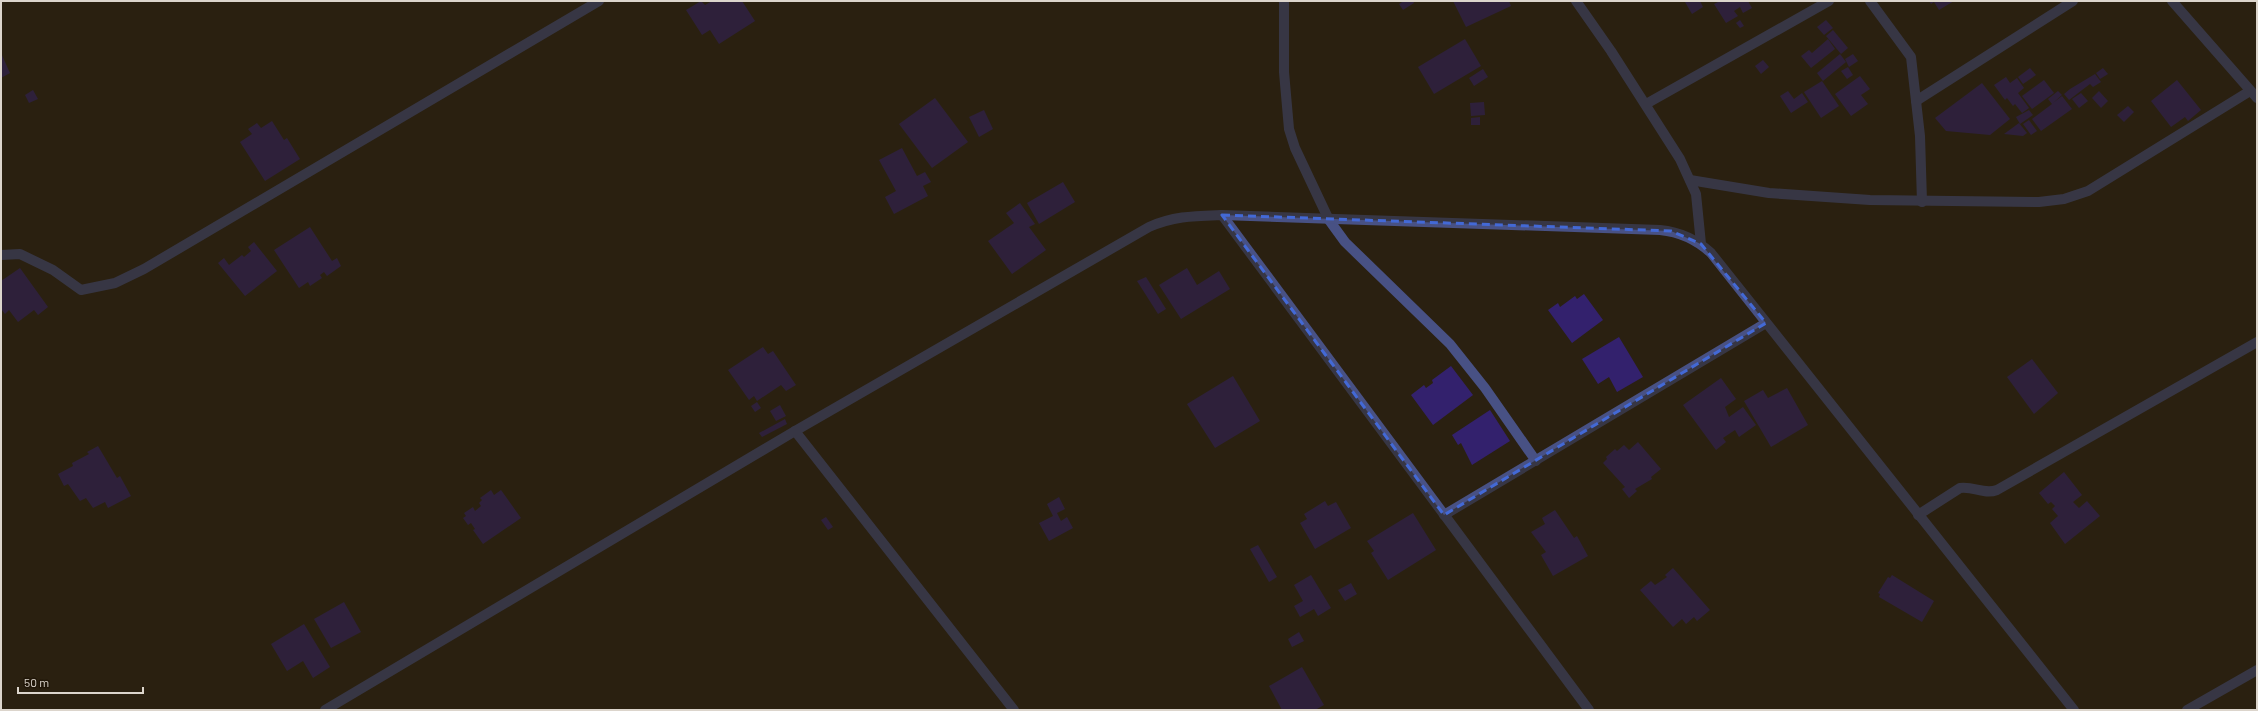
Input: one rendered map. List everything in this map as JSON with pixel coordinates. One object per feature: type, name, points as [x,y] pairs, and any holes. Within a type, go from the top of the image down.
[{"type":"street","points":[[1,255],[20,254],[53,270],[81,290],[116,283],[151,265],[599,1]]},
{"type":"street","points":[[1284,1],[1284,72],[1289,129],[1295,148],[1329,220],[1345,242],[1450,344],[1485,388],[1536,461]]},
{"type":"street","points":[[1576,1],[1671,142],[1690,180],[1698,209],[1701,244]]},
{"type":"street","points":[[1646,104],[1829,1]]},
{"type":"street","points":[[1870,1],[1912,57],[1920,136],[1922,202]]},
{"type":"street","points":[[1916,101],[2073,1]]},
{"type":"street","points":[[1690,180],[1769,193],[1922,202],[2039,202],[2076,196],[2088,191],[2254,94],[2172,1]]},
{"type":"street","points":[[1222,215],[1589,710]]},
{"type":"street","points":[[325,710],[795,431],[1149,228],[1167,219],[1222,215],[1329,220],[1660,230],[1681,234],[1701,244],[1766,323],[2074,710]]},
{"type":"street","points":[[1444,515],[1766,323]]},
{"type":"street","points":[[1918,515],[1960,488],[1973,488],[1985,492],[1997,490],[2257,342]]},
{"type":"street","points":[[795,431],[1014,710]]},
{"type":"street","points":[[2187,710],[2257,670]]},
{"type":"highlighted area","points":[[1222,215],[1671,231],[1701,244],[1766,323],[1536,461],[1444,515]]},
{"type":"building","points":[[701,1],[705,5],[712,1],[742,1],[755,21],[719,44],[710,30],[702,35],[686,10]]},
{"type":"building","points":[[1404,1],[1413,1],[1414,3],[1403,10],[1399,4]]},
{"type":"building","points":[[1453,1],[1509,1],[1511,6],[1466,27]]},
{"type":"building","points":[[1700,1],[1703,7],[1692,14],[1685,2]]},
{"type":"building","points":[[1720,1],[1748,1],[1752,8],[1743,13],[1740,7],[1734,11],[1738,16],[1726,23],[1714,4]]},
{"type":"building","points":[[1929,1],[1954,1],[1939,10],[1934,2],[1931,4]]},
{"type":"building","points":[[1740,20],[1744,26],[1740,28],[1736,23]]},
{"type":"building","points":[[1826,20],[1833,28],[1824,35],[1817,27]]},
{"type":"building","points":[[1833,30],[1848,48],[1841,54],[1826,36]]},
{"type":"building","points":[[1465,39],[1481,66],[1434,94],[1418,67]]},
{"type":"building","points":[[1828,39],[1835,49],[1811,68],[1801,56],[1809,50],[1812,53]]},
{"type":"building","points":[[1,53],[10,73],[1,78]]},
{"type":"building","points":[[1840,54],[1846,62],[1823,81],[1817,73]]},
{"type":"building","points":[[1853,54],[1858,61],[1849,67],[1845,59]]},
{"type":"building","points":[[1763,60],[1769,67],[1761,74],[1755,66]]},
{"type":"building","points":[[1848,67],[1853,75],[1847,79],[1841,71]]},
{"type":"building","points":[[2030,68],[2036,75],[2023,84],[2018,77]]},
{"type":"building","points":[[2103,68],[2108,74],[2100,79],[2096,73]]},
{"type":"building","points":[[1483,69],[1488,77],[1474,86],[1469,78]]},
{"type":"building","points":[[2095,74],[2101,82],[2093,87],[2090,84],[2069,100],[2064,94]]},
{"type":"building","points":[[1860,76],[1870,89],[1861,95],[1868,104],[1851,116],[1835,94]]},
{"type":"building","points":[[2006,77],[2010,83],[2017,78],[2024,88],[2018,93],[2029,108],[2022,113],[2015,104],[2013,106],[2007,98],[2005,100],[1994,85]]},
{"type":"building","points":[[2044,80],[2054,93],[2032,109],[2022,96]]},
{"type":"building","points":[[2177,80],[2201,110],[2188,121],[2185,117],[2171,127],[2151,101]]},
{"type":"building","points":[[1822,81],[1839,106],[1821,118],[1804,92]]},
{"type":"building","points":[[1982,83],[2010,119],[1990,135],[1946,131],[1935,118]]},
{"type":"building","points":[[33,90],[38,99],[29,103],[25,95]]},
{"type":"building","points":[[1788,91],[1794,99],[1802,93],[1808,102],[1791,113],[1780,96]]},
{"type":"building","points":[[2058,91],[2062,95],[2053,103],[2062,96],[2072,109],[2041,131],[2032,119],[2052,104],[2048,99]]},
{"type":"building","points":[[2099,91],[2108,101],[2101,108],[2092,98]]},
{"type":"building","points":[[2081,93],[2088,101],[2079,108],[2072,99]]},
{"type":"building","points":[[935,98],[968,142],[932,168],[899,124]]},
{"type":"building","points":[[1484,102],[1485,115],[1471,116],[1470,103]]},
{"type":"building","points":[[2128,106],[2134,112],[2124,122],[2117,115]]},
{"type":"building","points":[[984,110],[993,129],[979,137],[969,117]]},
{"type":"building","points":[[2029,110],[2033,115],[2020,124],[2016,117]]},
{"type":"building","points":[[1480,117],[1480,125],[1471,125],[1471,118]]},
{"type":"building","points":[[2029,120],[2037,131],[2031,135],[2023,124]]},
{"type":"building","points":[[272,121],[284,140],[287,138],[300,159],[265,181],[240,142],[252,134],[248,129],[257,123],[261,128]]},
{"type":"building","points":[[2019,123],[2027,133],[2023,136],[2004,134]]},
{"type":"building","points":[[902,148],[917,176],[925,172],[931,182],[923,186],[928,196],[894,214],[885,197],[896,191],[879,160]]},
{"type":"building","points":[[1063,182],[1075,202],[1039,224],[1027,203]]},
{"type":"building","points":[[1020,203],[1035,224],[1029,227],[1046,250],[1012,274],[988,241],[1014,223],[1006,213]]},
{"type":"building","points":[[310,227],[332,261],[337,258],[341,266],[327,276],[324,272],[320,275],[322,278],[310,286],[308,282],[299,288],[274,250]]},
{"type":"building","points":[[254,242],[277,271],[245,296],[218,263],[224,258],[229,265],[242,255],[244,257],[251,251],[248,247]]},
{"type":"building","points":[[20,268],[48,307],[38,315],[34,310],[18,322],[9,310],[5,314],[1,309],[1,281]]},
{"type":"building","points":[[1187,268],[1197,285],[1219,271],[1230,289],[1181,319],[1159,285]]},
{"type":"building","points":[[1146,277],[1166,309],[1158,314],[1137,281]]},
{"type":"building","points":[[1584,294],[1603,320],[1572,343],[1548,310],[1558,303],[1560,307],[1575,296],[1577,299]]},
{"type":"building","points":[[1619,337],[1643,377],[1617,392],[1609,377],[1598,384],[1582,359]]},
{"type":"building","points":[[763,347],[768,354],[773,351],[796,385],[786,391],[781,385],[757,401],[754,396],[749,400],[728,370]]},
{"type":"building","points":[[2032,359],[2058,393],[2034,414],[2007,377]]},
{"type":"building","points":[[1451,366],[1473,395],[1433,425],[1411,395],[1424,385],[1426,388],[1433,383],[1432,380]]},
{"type":"building","points":[[1233,376],[1260,421],[1215,448],[1187,404]]},
{"type":"building","points":[[1721,378],[1736,399],[1725,407],[1729,417],[1743,407],[1756,425],[1739,437],[1735,430],[1723,438],[1726,442],[1716,450],[1683,405]]},
{"type":"building","points":[[1787,388],[1808,425],[1771,447],[1744,401],[1763,390],[1768,398]]},
{"type":"building","points":[[757,402],[761,408],[755,412],[751,406]]},
{"type":"building","points":[[780,405],[786,416],[776,421],[770,411]]},
{"type":"building","points":[[1490,410],[1510,441],[1472,465],[1461,443],[1458,445],[1452,435]]},
{"type":"building","points":[[785,419],[787,424],[762,437],[759,433]]},
{"type":"building","points":[[1638,442],[1661,469],[1651,477],[1652,479],[1635,489],[1637,491],[1629,498],[1622,489],[1625,487],[1603,463],[1607,459],[1606,457],[1615,449],[1617,451],[1624,445],[1629,450]]},
{"type":"building","points":[[98,446],[117,478],[120,476],[131,496],[108,508],[105,502],[93,508],[86,498],[80,501],[68,484],[64,486],[58,474],[73,466],[72,463],[89,454],[87,452]]},
{"type":"building","points":[[2064,472],[2082,495],[2073,502],[2079,508],[2087,501],[2100,516],[2065,544],[2050,523],[2058,516],[2052,509],[2055,506],[2051,502],[2048,504],[2039,493]]},
{"type":"building","points":[[491,490],[494,495],[501,490],[521,518],[483,544],[473,530],[475,529],[471,523],[468,525],[463,518],[466,516],[464,513],[473,507],[475,511],[481,506],[479,503],[482,500],[480,498]]},
{"type":"building","points":[[1059,497],[1065,509],[1057,513],[1061,521],[1067,517],[1073,528],[1049,541],[1039,523],[1053,516],[1047,504]]},
{"type":"building","points":[[1325,501],[1328,506],[1336,502],[1351,528],[1315,549],[1300,523],[1307,519],[1304,514]]},
{"type":"building","points":[[1555,510],[1574,538],[1577,536],[1588,556],[1553,576],[1541,555],[1546,552],[1531,532],[1545,524],[1542,518]]},
{"type":"building","points":[[1413,513],[1436,550],[1388,580],[1371,553],[1374,551],[1367,541]]},
{"type":"building","points":[[826,517],[833,527],[828,530],[821,520]]},
{"type":"building","points":[[1258,545],[1277,577],[1269,582],[1250,549]]},
{"type":"building","points":[[1673,568],[1710,610],[1697,621],[1694,617],[1686,624],[1682,619],[1673,627],[1640,590],[1651,581],[1655,585],[1667,577],[1665,575]]},
{"type":"building","points":[[1311,575],[1331,608],[1318,616],[1314,609],[1300,617],[1294,606],[1303,601],[1294,585]]},
{"type":"building","points":[[1892,575],[1934,601],[1922,622],[1879,597],[1880,594],[1878,593],[1888,577],[1890,578]]},
{"type":"building","points":[[1351,583],[1357,594],[1345,601],[1338,590]]},
{"type":"building","points":[[344,602],[361,632],[331,648],[314,619]]},
{"type":"building","points":[[304,624],[330,667],[313,678],[303,661],[287,671],[271,644]]},
{"type":"building","points":[[1299,632],[1304,641],[1292,647],[1288,639]]},
{"type":"building","points":[[1302,667],[1324,705],[1315,710],[1282,710],[1269,686]]}]
